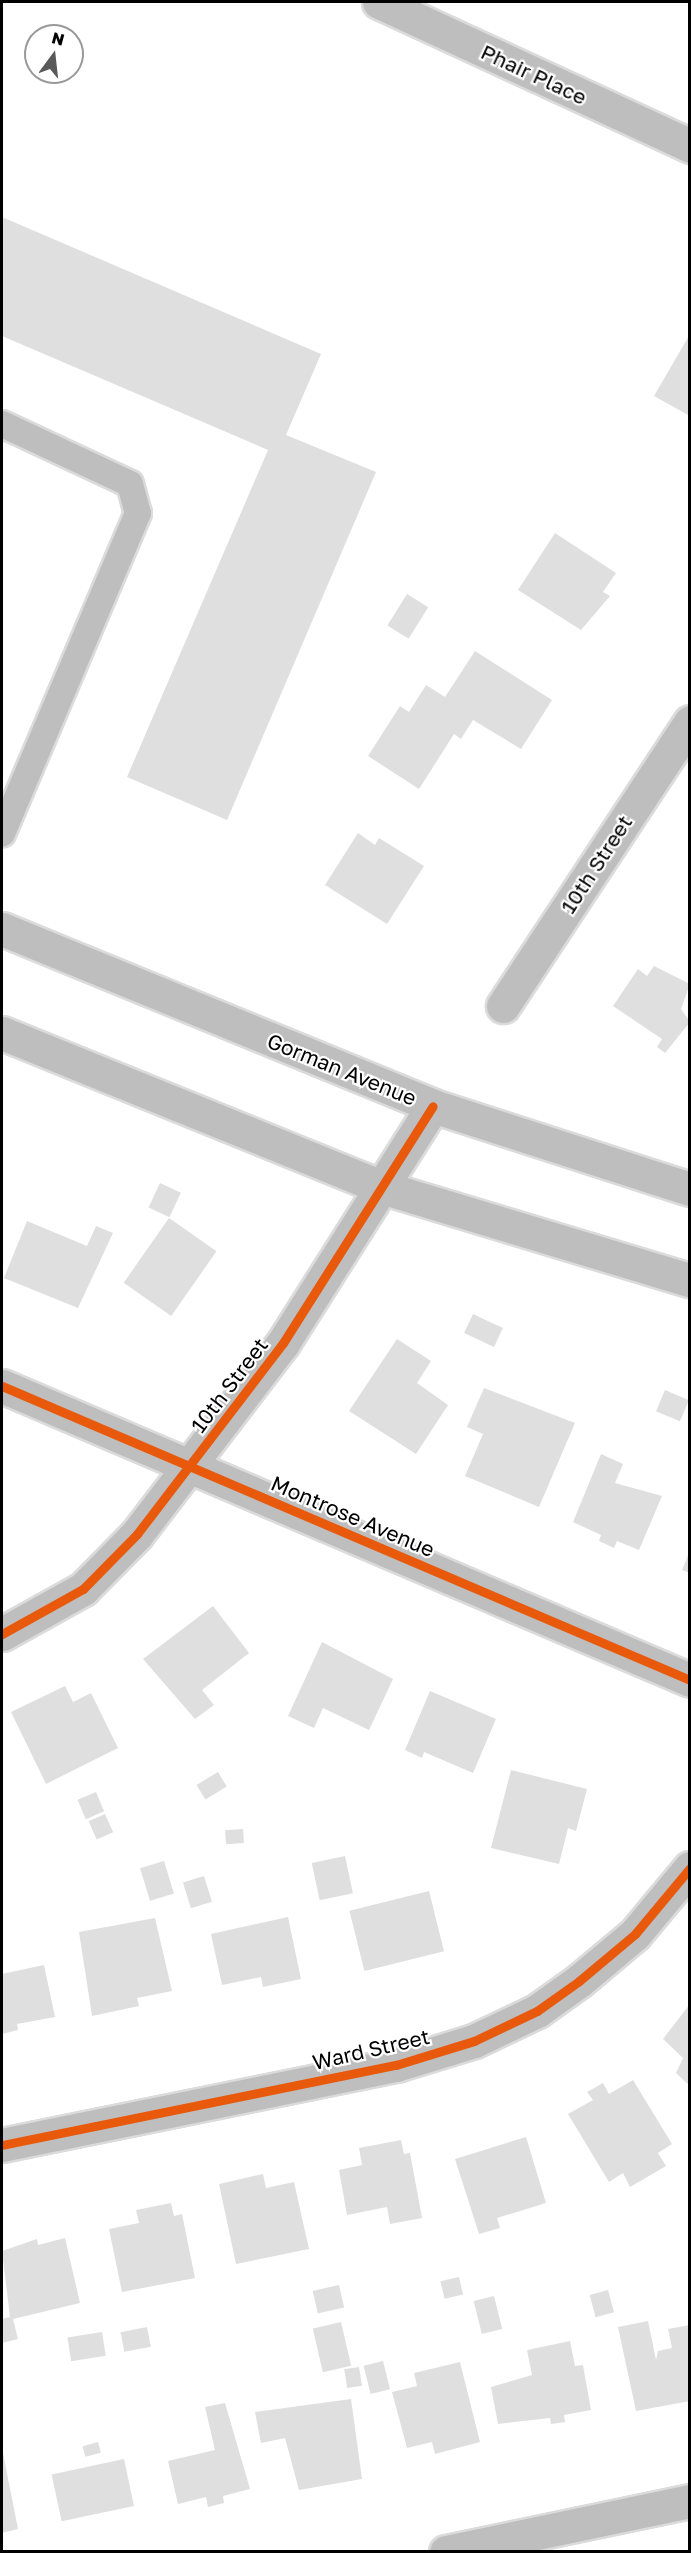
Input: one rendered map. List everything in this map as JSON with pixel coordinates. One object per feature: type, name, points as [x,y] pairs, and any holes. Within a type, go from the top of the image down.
[{"type":"street","name":"Phair Place","points":[[379,2],[690,146]]},
{"type":"street","name":"10th Street","points":[[504,1006],[690,722]]},
{"type":"street","name":"Gorman Avenue","points":[[2,929],[433,1106],[690,1189]]},
{"type":"street","points":[[2,1033],[381,1187],[690,1280]]},
{"type":"street","name":"10th Street","points":[[2,1634],[57,1606],[109,1566],[191,1466],[283,1343],[433,1106]]},
{"type":"street","name":"Montrose Avenue","points":[[2,1386],[690,1680]]},
{"type":"street","name":"Ward Street","points":[[2,2145],[396,2065],[474,2041],[537,2011],[579,1981],[635,1934],[690,1868]]},
{"type":"street","points":[[446,2552],[690,2501]]},
{"type":"lane","points":[[2,424],[130,484],[138,513],[2,833]]},
{"type":"building","points":[[2,217],[321,354],[286,435],[376,472],[227,820],[127,777],[268,450],[2,336]]},
{"type":"building","points":[[690,334],[690,416],[654,396]]},
{"type":"building","points":[[555,533],[616,573],[603,592],[610,596],[581,630],[518,590]]},
{"type":"building","points":[[407,594],[428,607],[409,639],[387,625]]},
{"type":"building","points":[[475,651],[552,700],[521,749],[473,720],[461,739],[454,734],[419,789],[368,756],[400,706],[409,712],[426,685],[445,697]]},
{"type":"building","points":[[358,833],[375,845],[379,838],[424,866],[387,924],[325,885]]},
{"type":"building","points":[[654,966],[690,984],[681,1009],[690,1022],[665,1053],[657,1047],[662,1039],[613,1006],[638,969],[647,976]]},
{"type":"building","points":[[160,1183],[181,1193],[169,1217],[149,1207]]},
{"type":"building","points":[[169,1218],[217,1251],[171,1316],[124,1283]]},
{"type":"building","points":[[27,1221],[87,1246],[96,1226],[113,1233],[78,1308],[4,1278]]},
{"type":"building","points":[[473,1314],[503,1328],[494,1347],[464,1333]]},
{"type":"building","points":[[397,1339],[431,1361],[417,1383],[448,1405],[416,1454],[349,1411]]},
{"type":"building","points":[[484,1388],[575,1423],[539,1507],[465,1476],[483,1434],[467,1427]]},
{"type":"building","points":[[665,1390],[689,1400],[680,1421],[656,1411]]},
{"type":"building","points":[[601,1454],[623,1464],[615,1483],[662,1496],[639,1550],[617,1541],[614,1548],[599,1541],[601,1535],[573,1522]]},
{"type":"building","points":[[690,1553],[690,1573],[682,1570]]},
{"type":"building","points":[[213,1606],[249,1653],[202,1690],[214,1705],[195,1719],[143,1659]]},
{"type":"building","points":[[322,1642],[393,1679],[369,1730],[323,1708],[314,1728],[288,1716]]},
{"type":"building","points":[[65,1686],[73,1702],[91,1693],[118,1748],[46,1784],[11,1712]]},
{"type":"building","points":[[430,1691],[496,1719],[473,1773],[424,1752],[422,1758],[405,1750]]},
{"type":"building","points":[[511,1770],[587,1789],[576,1831],[568,1828],[559,1864],[491,1848]]},
{"type":"building","points":[[218,1772],[227,1787],[205,1799],[197,1785]]},
{"type":"building","points":[[96,1792],[104,1811],[86,1819],[78,1800]]},
{"type":"building","points":[[105,1814],[113,1832],[97,1840],[89,1821]]},
{"type":"building","points":[[243,1829],[244,1843],[226,1844],[225,1830]]},
{"type":"building","points":[[345,1856],[353,1893],[320,1900],[312,1863]]},
{"type":"building","points":[[164,1861],[174,1894],[150,1901],[140,1868]]},
{"type":"building","points":[[204,1876],[212,1902],[191,1908],[183,1882]]},
{"type":"building","points":[[429,1891],[444,1951],[364,1971],[349,1911]]},
{"type":"building","points":[[288,1917],[301,1979],[263,1987],[261,1977],[222,1985],[211,1934]]},
{"type":"building","points":[[155,1918],[172,1991],[137,1998],[139,2006],[92,2016],[79,1932]]},
{"type":"building","points":[[44,1965],[55,2017],[17,2024],[18,2030],[2,2034],[2,1974]]},
{"type":"building","points":[[690,2004],[690,2086],[676,2073],[683,2058],[663,2039]]},
{"type":"building","points":[[633,2080],[672,2144],[658,2153],[666,2166],[630,2187],[623,2173],[609,2182],[568,2114],[593,2100],[587,2092],[603,2083],[609,2094]]},
{"type":"building","points":[[526,2137],[546,2203],[497,2218],[500,2228],[479,2234],[455,2159]]},
{"type":"building","points":[[401,2140],[404,2154],[410,2153],[422,2218],[390,2224],[387,2207],[347,2215],[339,2170],[362,2165],[359,2148]]},
{"type":"building","points":[[263,2174],[266,2188],[294,2182],[309,2249],[236,2264],[219,2184]]},
{"type":"building","points":[[171,2203],[174,2216],[182,2214],[195,2278],[122,2292],[109,2229],[139,2223],[136,2210]]},
{"type":"building","points":[[65,2238],[80,2303],[13,2319],[18,2339],[2,2343],[2,2319],[10,2317],[2,2251],[37,2239],[38,2245]]},
{"type":"building","points":[[459,2277],[463,2295],[445,2299],[440,2281]]},
{"type":"building","points":[[339,2285],[344,2307],[318,2313],[313,2291]]},
{"type":"building","points":[[608,2290],[614,2312],[596,2317],[590,2295]]},
{"type":"building","points":[[494,2296],[502,2329],[482,2334],[474,2301]]},
{"type":"building","points":[[648,2321],[656,2360],[658,2351],[672,2348],[668,2329],[690,2325],[690,2401],[636,2411],[618,2327]]},
{"type":"building","points":[[341,2322],[351,2366],[323,2372],[313,2329]]},
{"type":"building","points":[[147,2327],[151,2347],[124,2352],[120,2332]]},
{"type":"building","points":[[102,2332],[106,2356],[71,2361],[67,2337]]},
{"type":"building","points":[[570,2341],[575,2366],[583,2365],[591,2410],[564,2415],[565,2422],[551,2424],[550,2418],[498,2424],[491,2387],[532,2375],[527,2350]]},
{"type":"building","points":[[383,2361],[390,2389],[371,2394],[364,2366]]},
{"type":"building","points":[[460,2362],[480,2442],[435,2454],[432,2442],[407,2448],[392,2392],[417,2386],[414,2373]]},
{"type":"building","points":[[359,2367],[362,2386],[347,2388],[344,2369]]},
{"type":"building","points":[[351,2399],[362,2479],[299,2490],[285,2438],[261,2443],[255,2412]]},
{"type":"building","points":[[225,2403],[250,2489],[223,2496],[224,2503],[208,2507],[206,2497],[178,2504],[168,2461],[215,2450],[205,2407]]},
{"type":"building","points":[[98,2442],[101,2453],[85,2457],[83,2446]]},
{"type":"building","points":[[2,2453],[18,2529],[2,2533]]},
{"type":"building","points":[[124,2459],[134,2506],[62,2521],[52,2474]]},
{"type":"cycle path","points":[[2,1634],[83,1589],[137,1534],[283,1343],[433,1106]]},
{"type":"cycle path","points":[[2,1386],[690,1680]]},
{"type":"cycle path","points":[[2,2145],[396,2065],[474,2041],[537,2011],[579,1981],[635,1934],[690,1868]]}]
